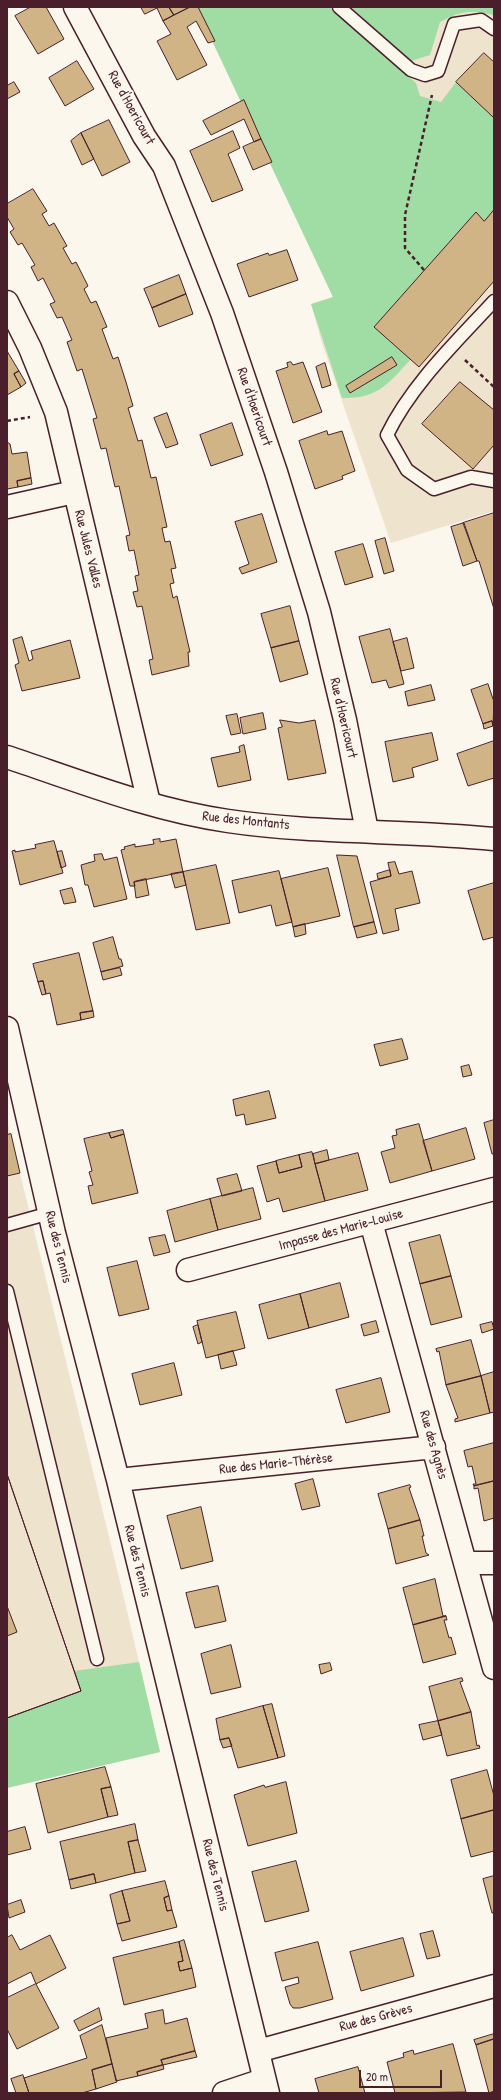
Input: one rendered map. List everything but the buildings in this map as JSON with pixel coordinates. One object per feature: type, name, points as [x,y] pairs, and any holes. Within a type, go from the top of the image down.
[{"type":"street","name":"Rue d'Hoericourt","points":[[75,7],[144,136],[164,166],[222,313],[276,472],[319,612],[368,831]]},
{"type":"street","name":"Rue Jules Valles","points":[[7,302],[30,348],[56,412],[149,804]]},
{"type":"street","points":[[7,507],[74,492]]},
{"type":"street","name":"Rue des Montants","points":[[7,758],[149,804],[191,815],[229,821],[494,839]]},
{"type":"street","name":"Rue des Tennis","points":[[7,1028],[50,1213],[118,1480],[258,2051],[265,2086]]},
{"type":"street","name":"Impasse des Marie-Louise","points":[[188,1270],[494,1189]]},
{"type":"street","name":"Rue des Agnès","points":[[371,1222],[494,1668]]},
{"type":"street","name":"Rue des Marie-Thérèse","points":[[118,1480],[434,1447]]},
{"type":"street","points":[[466,1563],[494,1563]]},
{"type":"street","name":"Rue des Grèves","points":[[258,2051],[494,1986]]},
{"type":"street","points":[[224,2093],[265,2086]]},
{"type":"lane","points":[[339,7],[412,70],[425,75],[438,71],[454,24],[481,20],[494,29]]},
{"type":"lane","points":[[494,301],[451,348],[398,412],[387,435],[407,470],[434,489],[471,477],[494,481]]},
{"type":"lane","points":[[7,1225],[50,1213]]},
{"type":"lane","points":[[8,1296],[97,1659]]},
{"type":"path","points":[[424,270],[405,248],[405,215],[438,71]]},
{"type":"path","points":[[451,348],[494,387]]},
{"type":"shaded area","points":[[199,7],[494,7],[494,511],[391,543],[321,340],[311,304],[333,297]]},
{"type":"shaded area","points":[[7,1120],[124,1598],[160,1752],[7,1788]]},
{"type":"green space","points":[[196,7],[329,7],[416,83],[420,96],[441,102],[456,82],[494,118],[494,210],[484,221],[476,212],[374,327],[411,359],[389,382],[374,392],[365,396],[342,398],[311,304],[333,297]]},
{"type":"green space","points":[[351,7],[494,7],[494,15],[479,12],[466,12],[454,15],[440,22],[430,55],[411,61]]},
{"type":"green space","points":[[139,1662],[160,1752],[7,1788],[7,1718],[81,1691],[74,1671]]}]
